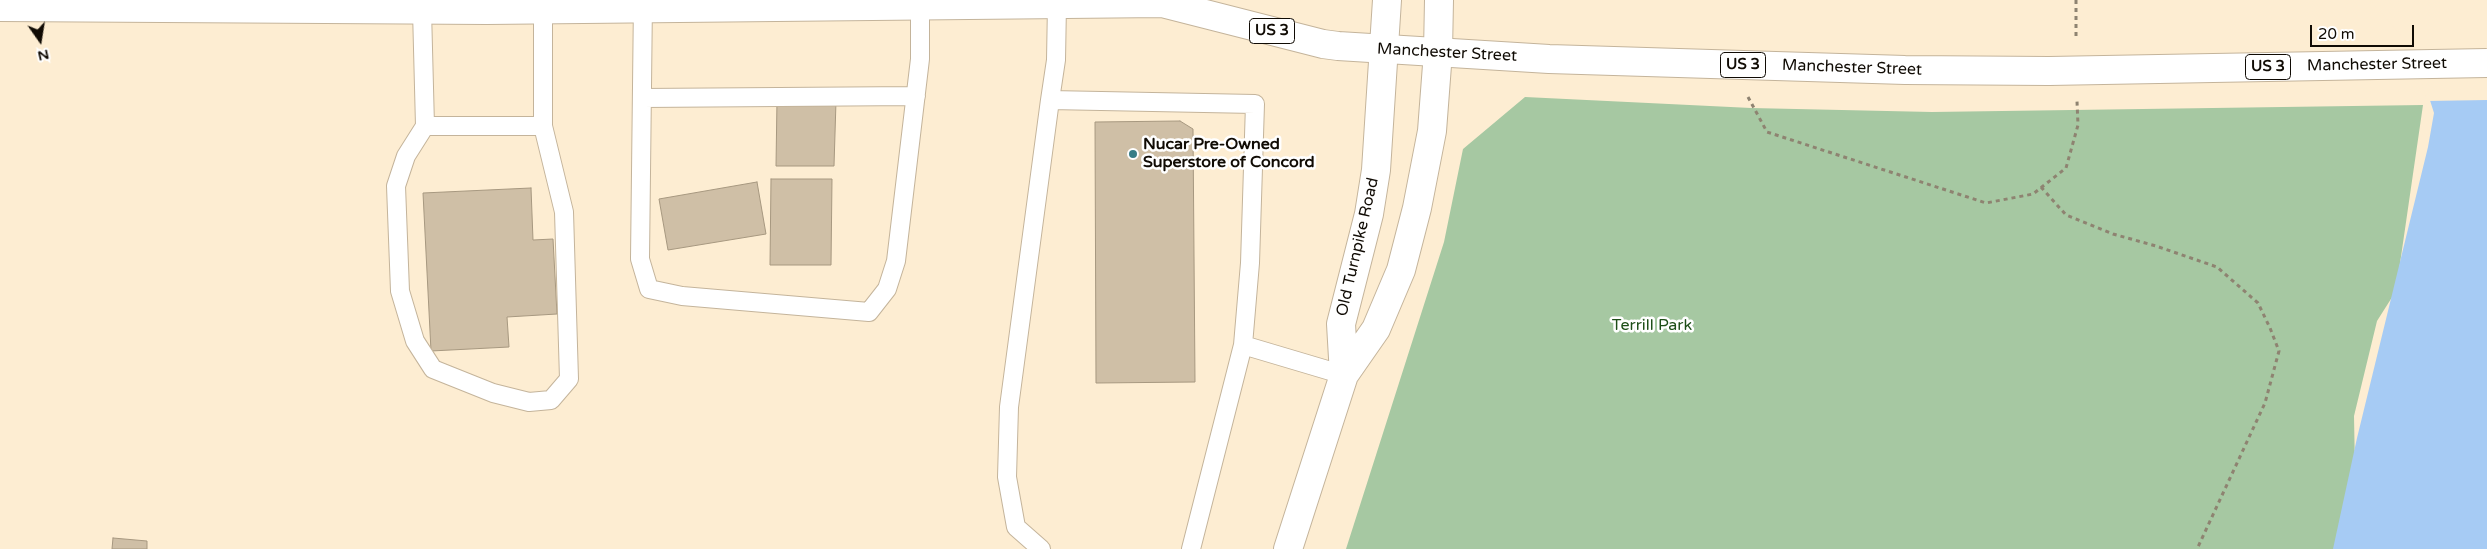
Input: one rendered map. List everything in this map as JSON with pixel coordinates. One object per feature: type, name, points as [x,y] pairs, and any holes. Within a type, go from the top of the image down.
[{"type":"main road","name":"Old Turnpike Road","points":[[1344,375],[1341,324],[1369,214],[1376,170],[1387,0]]},
{"type":"main road","name":"Old Turnpike Road","points":[[1288,549],[1344,375],[1376,329],[1401,270],[1417,208],[1432,131],[1438,52],[1438,0]]},
{"type":"main road","name":"Manchester Street","points":[[15,4],[359,4],[422,10],[543,10],[644,4],[1057,4],[1172,1],[1323,44],[1549,59],[1905,70],[2049,71],[2487,63]]},
{"type":"lane","points":[[644,4],[640,258],[649,289],[682,296],[869,312],[887,289],[896,261],[920,59],[920,4]]},
{"type":"lane","points":[[1040,549],[1016,527],[1007,476],[1009,407],[1056,60],[1057,4]]},
{"type":"lane","points":[[422,10],[425,126],[406,156],[396,186],[400,291],[414,341],[433,369],[493,393],[529,402],[551,400],[569,378],[564,212],[543,126],[543,10]]},
{"type":"lane","points":[[642,98],[916,96]]},
{"type":"lane","points":[[1050,100],[1255,104],[1250,263],[1243,345],[1192,549]]},
{"type":"lane","points":[[425,126],[543,126]]},
{"type":"lane","points":[[1243,345],[1344,375]]},
{"type":"path","points":[[2076,0],[2076,48]]},
{"type":"path","points":[[1745,92],[1767,132],[1986,202],[2034,194],[2066,168],[2078,125],[2077,96]]},
{"type":"path","points":[[2042,187],[2066,215],[2113,234],[2156,246],[2217,267],[2258,303],[2270,328],[2279,351],[2265,403],[2197,549]]},
{"type":"green space","name":"Terrill Park","points":[[1525,97],[1751,108],[1932,112],[2423,105],[2396,291],[2377,321],[2354,416],[2355,470],[2344,549],[1346,549],[1444,242],[1463,149]]},
{"type":"water","points":[[2487,0],[2487,549],[2333,549],[2357,438],[2428,147],[2434,113],[2413,46]]},
{"type":"pier","points":[[2370,0],[2487,0],[2487,100],[2427,101],[2411,47]]},
{"type":"building","points":[[777,100],[836,101],[834,166],[776,166]]},
{"type":"building","points":[[1180,121],[1193,129],[1195,382],[1096,383],[1095,122]]},
{"type":"building","points":[[771,179],[832,179],[831,265],[770,265]]},
{"type":"building","points":[[757,182],[766,234],[668,250],[659,199]]},
{"type":"building","points":[[531,188],[533,240],[553,239],[557,314],[507,317],[509,347],[431,351],[423,193]]},
{"type":"building","points":[[113,538],[147,541],[147,549],[112,549]]},
{"type":"place","name":"Nucar Pre-Owned Superstore of Concord","points":[[1133,154]]}]
